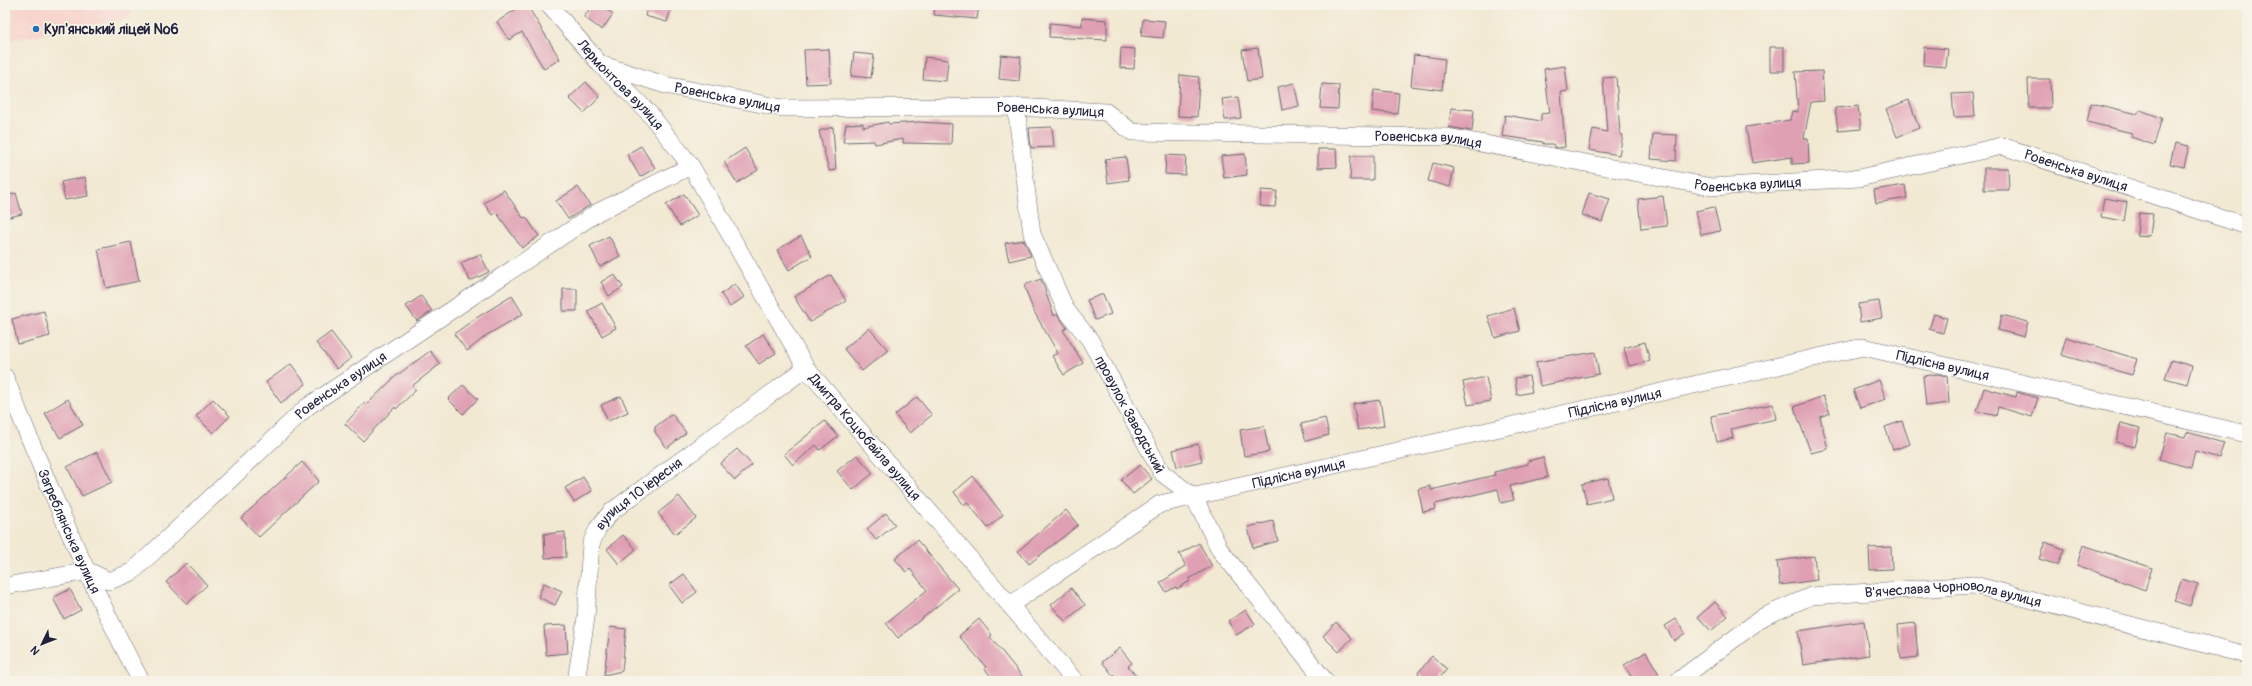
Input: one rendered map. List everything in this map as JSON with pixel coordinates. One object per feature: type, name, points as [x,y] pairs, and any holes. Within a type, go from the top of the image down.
[{"type":"street","name":"Лермонтова вулиця","points":[[549,5],[600,64],[649,113],[691,166]]},
{"type":"street","name":"Ровенська вулиця","points":[[600,64],[665,85],[782,108],[1016,107],[1106,112],[1132,132],[1448,138],[1712,188],[1859,178],[2002,146],[2247,226]]},
{"type":"street","name":"провулок Заводський","points":[[1016,107],[1032,234],[1066,310],[1090,340],[1162,473],[1194,497],[1220,550],[1325,681]]},
{"type":"street","name":"Ровенська вулиця","points":[[88,571],[109,581],[132,572],[307,407],[598,212],[691,166]]},
{"type":"street","name":"Дмитра Коцюбайла вулиця","points":[[691,166],[806,368],[1075,681]]},
{"type":"street","name":"Підлісна вулиця","points":[[1010,605],[1160,504],[1863,347],[2247,434]]},
{"type":"street","name":"вулиця 10 іересня","points":[[576,681],[586,618],[591,544],[598,528],[611,512],[806,368]]},
{"type":"street","name":"Загреблянська вулиця","points":[[5,377],[116,634],[141,681]]},
{"type":"street","points":[[5,586],[88,571]]},
{"type":"street","name":"В'ячеслава Чорновола вулиця","points":[[1678,681],[1763,617],[1811,596],[1974,585],[2247,655]]},
{"type":"shaded area","name":"Куп'янський ліцей №6","points":[[5,5],[132,5],[131,18],[5,41]]},
{"type":"building","points":[[522,5],[527,5],[560,59],[544,69],[522,32],[509,40],[497,22]]},
{"type":"building","points":[[592,5],[600,5],[613,14],[602,30],[584,17]]},
{"type":"building","points":[[648,5],[672,5],[667,22],[645,16]]},
{"type":"building","points":[[935,5],[979,5],[977,19],[934,15]]},
{"type":"building","points":[[1082,18],[1107,20],[1107,40],[1049,37],[1050,23],[1082,26]]},
{"type":"building","points":[[1143,19],[1165,21],[1163,38],[1141,36]]},
{"type":"building","points":[[1770,47],[1784,47],[1784,71],[1770,71]]},
{"type":"building","points":[[1924,47],[1948,49],[1946,67],[1923,65]]},
{"type":"building","points":[[1121,48],[1135,49],[1134,69],[1120,68]]},
{"type":"building","points":[[1258,48],[1262,79],[1247,81],[1242,50]]},
{"type":"building","points":[[829,49],[831,83],[806,84],[804,50]]},
{"type":"building","points":[[854,53],[874,55],[871,78],[851,76]]},
{"type":"building","points":[[1001,55],[1021,57],[1019,81],[999,79]]},
{"type":"building","points":[[1414,55],[1445,59],[1442,90],[1411,86]]},
{"type":"building","points":[[925,57],[948,60],[946,81],[923,79]]},
{"type":"building","points":[[1565,66],[1568,91],[1561,92],[1565,147],[1557,148],[1554,147],[1553,144],[1543,144],[1543,142],[1502,136],[1505,115],[1541,121],[1541,114],[1550,113],[1544,69]]},
{"type":"building","points":[[1822,71],[1824,101],[1811,102],[1804,138],[1808,138],[1809,163],[1792,164],[1792,157],[1752,163],[1746,127],[1790,120],[1792,111],[1798,112],[1795,72]]},
{"type":"building","points":[[1180,75],[1199,77],[1197,117],[1178,116]]},
{"type":"building","points":[[1616,77],[1620,134],[1623,135],[1619,155],[1589,150],[1593,129],[1607,132],[1603,78]]},
{"type":"building","points":[[2028,79],[2050,79],[2051,108],[2029,108]]},
{"type":"building","points":[[586,82],[600,97],[584,113],[569,98]]},
{"type":"building","points":[[1294,83],[1299,106],[1282,110],[1278,87]]},
{"type":"building","points":[[1322,84],[1339,85],[1338,109],[1320,108]]},
{"type":"building","points":[[1374,90],[1399,93],[1397,114],[1372,111]]},
{"type":"building","points":[[1973,93],[1975,116],[1954,117],[1952,94]]},
{"type":"building","points":[[1238,97],[1241,118],[1225,120],[1222,99]]},
{"type":"building","points":[[1909,100],[1919,128],[1897,137],[1886,109]]},
{"type":"building","points":[[2091,103],[2138,114],[2140,110],[2162,118],[2154,145],[2131,137],[2132,133],[2087,122]]},
{"type":"building","points":[[1858,106],[1861,129],[1838,131],[1835,108]]},
{"type":"building","points":[[1451,108],[1474,110],[1472,131],[1449,127]]},
{"type":"building","points":[[888,122],[889,124],[919,122],[952,124],[951,144],[903,143],[903,139],[875,144],[874,141],[843,142],[846,124],[863,123],[863,127]]},
{"type":"building","points":[[833,127],[836,170],[829,171],[819,131]]},
{"type":"building","points":[[1052,127],[1054,147],[1031,148],[1029,128]]},
{"type":"building","points":[[1653,134],[1677,135],[1676,161],[1651,159]]},
{"type":"building","points":[[2175,143],[2189,146],[2184,167],[2170,164]]},
{"type":"building","points":[[641,146],[655,168],[640,177],[627,154]]},
{"type":"building","points":[[745,148],[758,170],[737,183],[724,162]]},
{"type":"building","points":[[1318,149],[1336,149],[1337,167],[1318,168]]},
{"type":"building","points":[[1245,154],[1247,175],[1224,178],[1221,156]]},
{"type":"building","points":[[1166,155],[1186,156],[1185,175],[1165,174]]},
{"type":"building","points":[[1351,156],[1373,156],[1373,180],[1350,180]]},
{"type":"building","points":[[1126,157],[1129,180],[1108,183],[1105,159]]},
{"type":"building","points":[[1433,163],[1454,168],[1450,187],[1428,181]]},
{"type":"building","points":[[1984,168],[2008,168],[2009,190],[1984,190]]},
{"type":"building","points":[[85,177],[88,196],[65,200],[61,182]]},
{"type":"building","points":[[1905,185],[1907,198],[1876,203],[1874,190]]},
{"type":"building","points":[[578,187],[590,205],[568,219],[556,201]]},
{"type":"building","points":[[504,190],[523,218],[526,217],[539,236],[522,248],[496,212],[492,215],[484,203]]},
{"type":"building","points":[[1261,190],[1277,191],[1275,207],[1260,206]]},
{"type":"building","points":[[16,193],[22,214],[5,218],[5,196]]},
{"type":"building","points":[[1589,193],[1610,199],[1602,222],[1582,215]]},
{"type":"building","points":[[684,194],[698,215],[680,226],[666,205]]},
{"type":"building","points":[[1663,196],[1667,226],[1641,229],[1638,199]]},
{"type":"building","points":[[2104,198],[2127,202],[2124,221],[2101,217]]},
{"type":"building","points":[[1714,207],[1720,231],[1701,235],[1696,211]]},
{"type":"building","points":[[2139,213],[2153,214],[2150,236],[2137,235]]},
{"type":"building","points":[[609,236],[620,256],[600,267],[590,246]]},
{"type":"building","points":[[801,236],[812,256],[789,270],[777,250]]},
{"type":"building","points":[[1024,240],[1031,256],[1009,261],[1005,243]]},
{"type":"building","points":[[131,242],[139,281],[106,288],[98,249]]},
{"type":"building","points":[[480,254],[489,272],[470,281],[461,263]]},
{"type":"building","points":[[614,274],[623,287],[609,296],[601,282]]},
{"type":"building","points":[[831,275],[846,301],[810,322],[794,297]]},
{"type":"building","points":[[1041,279],[1054,316],[1057,314],[1067,328],[1063,330],[1083,363],[1064,375],[1052,356],[1058,353],[1033,310],[1024,285]]},
{"type":"building","points":[[735,284],[744,297],[730,307],[721,294]]},
{"type":"building","points":[[563,289],[577,289],[577,311],[563,311]]},
{"type":"building","points":[[1103,294],[1111,314],[1095,320],[1087,300]]},
{"type":"building","points":[[421,296],[432,311],[417,321],[406,306]]},
{"type":"building","points":[[512,296],[523,314],[487,335],[467,351],[454,334],[473,320]]},
{"type":"building","points":[[1879,301],[1882,318],[1860,322],[1858,304]]},
{"type":"building","points":[[602,303],[616,328],[602,336],[588,311]]},
{"type":"building","points":[[1514,308],[1520,331],[1495,338],[1488,316]]},
{"type":"building","points":[[44,311],[50,336],[18,344],[12,319]]},
{"type":"building","points":[[1934,314],[1947,318],[1943,333],[1929,329]]},
{"type":"building","points":[[2002,315],[2028,322],[2024,337],[1998,330]]},
{"type":"building","points":[[869,328],[888,350],[862,371],[844,349]]},
{"type":"building","points":[[331,332],[351,358],[337,369],[316,343]]},
{"type":"building","points":[[763,334],[776,353],[759,364],[746,346]]},
{"type":"building","points":[[2066,337],[2137,359],[2132,375],[2061,355]]},
{"type":"building","points":[[1645,342],[1650,361],[1629,366],[1624,348]]},
{"type":"building","points":[[430,351],[440,364],[412,386],[416,390],[396,409],[395,407],[363,441],[345,424],[365,402],[367,404],[396,376]]},
{"type":"building","points":[[1595,352],[1599,374],[1540,386],[1536,362]]},
{"type":"building","points":[[2171,360],[2192,366],[2187,384],[2165,378]]},
{"type":"building","points":[[291,364],[306,384],[281,403],[266,382]]},
{"type":"building","points":[[1938,374],[1947,376],[1949,403],[1926,406],[1923,376]]},
{"type":"building","points":[[1529,376],[1532,392],[1517,395],[1515,378]]},
{"type":"building","points":[[1486,377],[1491,401],[1468,405],[1463,382]]},
{"type":"building","points":[[1879,380],[1886,399],[1860,408],[1853,390]]},
{"type":"building","points":[[463,385],[478,399],[463,414],[448,399]]},
{"type":"building","points":[[1984,388],[2016,397],[2017,392],[2038,398],[2032,417],[1998,407],[1996,416],[1977,411]]},
{"type":"building","points":[[621,396],[628,412],[608,421],[601,405]]},
{"type":"building","points":[[1823,396],[1830,413],[1820,417],[1828,449],[1811,453],[1794,407]]},
{"type":"building","points":[[917,397],[932,415],[910,433],[895,415]]},
{"type":"building","points":[[68,399],[83,425],[60,438],[45,413]]},
{"type":"building","points":[[213,399],[230,416],[213,433],[196,416]]},
{"type":"building","points":[[1380,400],[1384,426],[1358,430],[1353,404]]},
{"type":"building","points":[[1773,404],[1776,419],[1731,429],[1733,438],[1717,442],[1711,416]]},
{"type":"building","points":[[672,414],[686,433],[667,448],[655,432],[655,427]]},
{"type":"building","points":[[1325,418],[1329,435],[1306,441],[1301,424]]},
{"type":"building","points":[[825,421],[838,436],[820,450],[816,445],[793,465],[784,454]]},
{"type":"building","points":[[1902,421],[1910,444],[1893,450],[1885,427]]},
{"type":"building","points":[[2121,423],[2140,428],[2135,447],[2116,442]]},
{"type":"building","points":[[1264,426],[1269,452],[1244,456],[1240,430]]},
{"type":"building","points":[[2187,432],[2224,443],[2219,458],[2195,451],[2191,468],[2159,459],[2167,433],[2185,437]]},
{"type":"building","points":[[1198,444],[1202,461],[1177,467],[1173,450]]},
{"type":"building","points":[[737,449],[752,465],[735,480],[720,464]]},
{"type":"building","points":[[97,452],[112,482],[82,496],[67,467]]},
{"type":"building","points":[[857,455],[873,473],[853,490],[837,471]]},
{"type":"building","points":[[1543,457],[1548,477],[1510,486],[1514,500],[1501,503],[1498,489],[1435,504],[1436,509],[1423,512],[1418,489],[1430,486],[1431,490],[1495,475],[1494,472],[1528,464],[1528,461]]},
{"type":"building","points":[[302,462],[319,481],[259,537],[241,518]]},
{"type":"building","points":[[1140,465],[1152,479],[1133,494],[1121,480]]},
{"type":"building","points":[[973,476],[1003,515],[988,528],[967,502],[964,505],[954,492]]},
{"type":"building","points":[[583,477],[592,491],[574,502],[565,488]]},
{"type":"building","points":[[1608,478],[1612,498],[1587,504],[1582,484]]},
{"type":"building","points":[[679,496],[696,518],[675,534],[658,513]]},
{"type":"building","points":[[1066,510],[1078,525],[1029,564],[1018,551]]},
{"type":"building","points":[[886,513],[895,525],[876,540],[867,529]]},
{"type":"building","points":[[1273,521],[1278,541],[1253,548],[1248,527]]},
{"type":"building","points":[[565,532],[566,557],[545,558],[544,534]]},
{"type":"building","points":[[623,535],[636,549],[619,564],[607,549]]},
{"type":"building","points":[[917,540],[958,589],[898,638],[886,623],[927,590],[910,569],[906,572],[895,559]]},
{"type":"building","points":[[2045,542],[2064,549],[2058,565],[2039,559]]},
{"type":"building","points":[[1199,543],[1212,566],[1189,579],[1190,581],[1177,589],[1176,587],[1166,592],[1160,583],[1186,566],[1179,554]]},
{"type":"building","points":[[2083,545],[2152,568],[2145,590],[2077,565]]},
{"type":"building","points":[[1891,547],[1892,569],[1870,570],[1869,548]]},
{"type":"building","points":[[1814,556],[1817,580],[1780,585],[1777,561]]},
{"type":"building","points":[[186,563],[207,585],[187,604],[166,582]]},
{"type":"building","points":[[684,574],[697,592],[682,603],[669,585]]},
{"type":"building","points":[[2182,579],[2198,584],[2190,606],[2174,601]]},
{"type":"building","points":[[544,583],[562,591],[555,605],[538,597]]},
{"type":"building","points":[[1071,588],[1085,605],[1065,621],[1051,605]]},
{"type":"building","points":[[70,589],[81,610],[64,619],[53,598]]},
{"type":"building","points":[[1715,602],[1728,616],[1711,631],[1698,617]]},
{"type":"building","points":[[1246,610],[1255,624],[1236,635],[1228,621]]},
{"type":"building","points":[[979,619],[992,635],[990,637],[1026,681],[995,681],[984,668],[986,667],[959,636]]},
{"type":"building","points":[[1676,619],[1685,633],[1674,641],[1665,626]]},
{"type":"building","points":[[1864,621],[1869,655],[1803,665],[1798,631]]},
{"type":"building","points":[[1336,622],[1352,638],[1339,652],[1323,636]]},
{"type":"building","points":[[1915,623],[1918,657],[1901,659],[1898,625]]},
{"type":"building","points":[[566,625],[568,653],[546,655],[544,626]]},
{"type":"building","points":[[610,627],[626,629],[622,671],[604,675]]},
{"type":"building","points":[[1120,648],[1132,663],[1128,666],[1140,681],[1118,681],[1102,662]]},
{"type":"building","points":[[1646,652],[1659,674],[1647,681],[1634,681],[1624,665]]},
{"type":"building","points":[[1432,656],[1447,669],[1437,681],[1427,681],[1418,673]]},
{"type":"place","name":"Куп'янський ліцей №6","points":[[36,29]]}]
